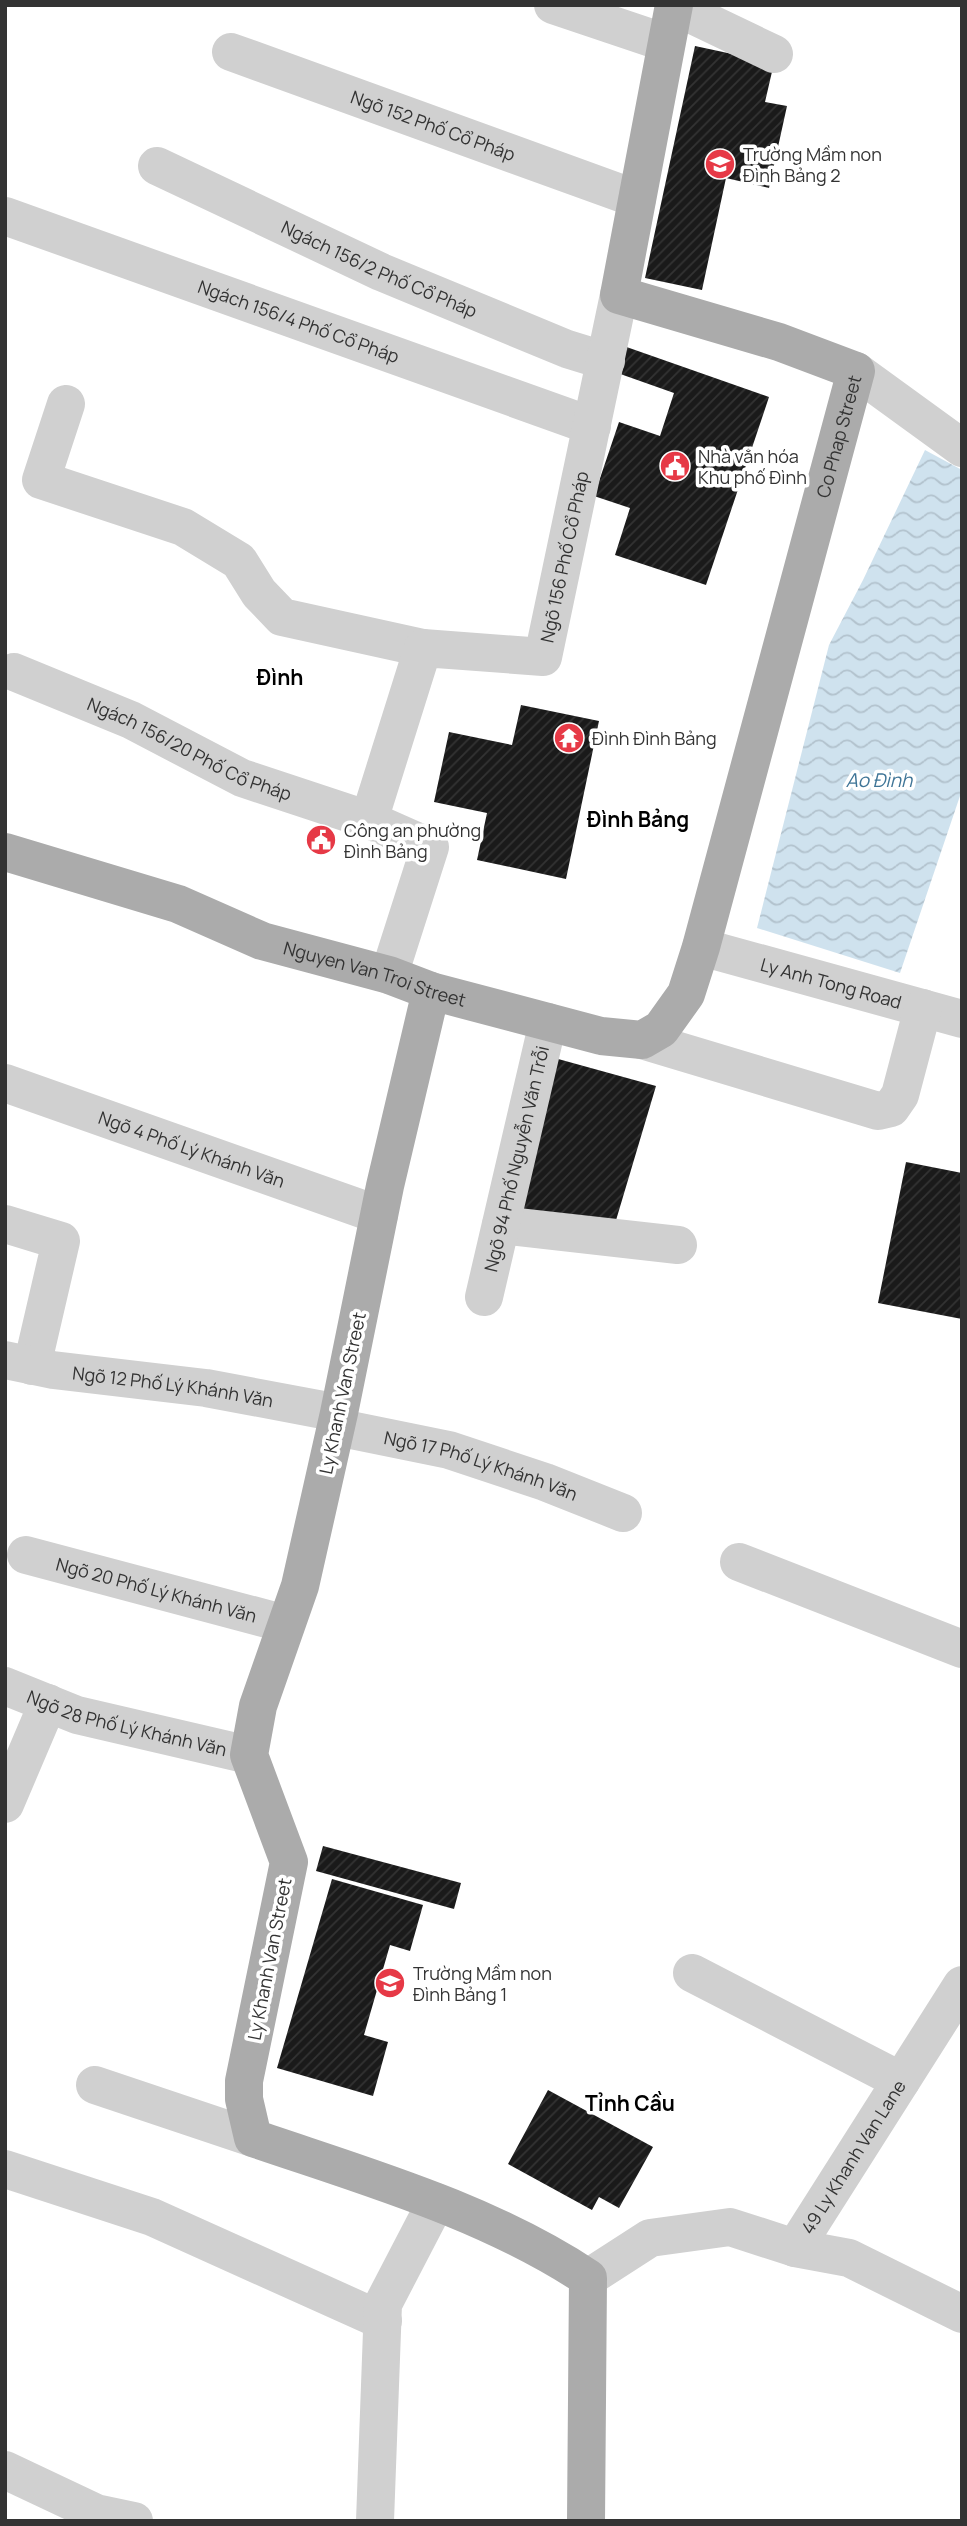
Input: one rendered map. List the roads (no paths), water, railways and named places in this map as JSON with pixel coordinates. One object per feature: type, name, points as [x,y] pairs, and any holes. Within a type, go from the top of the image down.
[{"type":"main road","points":[[619,295],[674,6]]},
{"type":"main road","name":"Co Phap Street","points":[[619,295],[779,342],[856,371],[701,947]]},
{"type":"main road","name":"Nguyen Van Troi Street","points":[[5,852],[177,904],[262,941],[388,975],[431,992],[601,1036],[642,1040]]},
{"type":"main road","points":[[642,1040],[661,1030],[686,994],[701,947]]},
{"type":"main road","name":"Ly Khanh Van Street","points":[[253,2138],[244,2099],[244,2081],[289,1862],[249,1755],[258,1706],[300,1586],[379,1214],[431,992]]},
{"type":"main road","points":[[253,2138],[436,2202],[555,2257],[588,2278],[586,2521]]},
{"type":"street","points":[[554,5],[666,43]]},
{"type":"street","points":[[674,6],[774,54]]},
{"type":"street","name":"Ngõ 152 Phố Cổ Pháp","points":[[231,52],[637,199]]},
{"type":"street","name":"Ngách 156/2 Phố Cổ Pháp","points":[[157,166],[381,272],[567,349],[606,361]]},
{"type":"street","name":"Ngách 156/4 Phố Cổ Pháp","points":[[5,216],[592,426]]},
{"type":"street","name":"Ngõ 156 Phố Cổ Pháp","points":[[423,648],[543,657],[619,295]]},
{"type":"street","points":[[856,371],[961,446]]},
{"type":"street","points":[[66,404],[41,480],[183,527],[239,561],[259,593],[282,617],[423,648],[369,820],[430,847],[388,975]]},
{"type":"street","name":"Ngách 156/20 Phố Cổ Pháp","points":[[13,672],[131,720],[242,778],[369,820]]},
{"type":"street","name":"Ly Anh Tong Road","points":[[701,947],[962,1019]]},
{"type":"street","points":[[642,1040],[878,1111],[891,1108],[900,1095],[923,1008]]},
{"type":"street","name":"Ngõ 94 Phố Nguyễn Văn Trỗi","points":[[484,1297],[548,1022]]},
{"type":"street","name":"Ngõ 4 Phố Lý Khánh Văn","points":[[5,1083],[379,1214]]},
{"type":"street","points":[[5,1224],[61,1241],[19,1363]]},
{"type":"street","points":[[501,1224],[678,1245]]},
{"type":"street","name":"Ngõ 12 Phố Lý Khánh Văn","points":[[19,1363],[206,1388],[337,1420]]},
{"type":"street","name":"Ngõ 17 Phố Lý Khánh Văn","points":[[337,1420],[449,1450],[545,1482],[623,1513]]},
{"type":"street","name":"Ngõ 20 Phố Lý Khánh Văn","points":[[26,1555],[286,1624]]},
{"type":"street","points":[[739,1562],[962,1650]]},
{"type":"street","name":"Ngõ 28 Phố Lý Khánh Văn","points":[[5,1686],[77,1715],[249,1755]]},
{"type":"street","points":[[5,1804],[48,1703]]},
{"type":"street","points":[[692,1973],[901,2081]]},
{"type":"street","name":"49 Ly Khanh Van Lane","points":[[588,2278],[650,2238],[730,2227],[795,2248],[962,1985]]},
{"type":"street","points":[[95,2085],[253,2138]]},
{"type":"street","points":[[5,2169],[152,2217],[383,2321]]},
{"type":"street","points":[[375,2521],[383,2304],[436,2202]]},
{"type":"street","points":[[795,2248],[849,2258],[962,2314]]},
{"type":"street","points":[[5,2470],[96,2513],[134,2521]]},
{"type":"water","name":"Ao Đình","points":[[925,450],[962,470],[962,790],[900,973],[757,928],[829,645]]},
{"type":"place","name":"Trường Mầm non Đình Bảng 2","points":[[720,164]]},
{"type":"place","name":"Nhà văn hóa Khu phố Đình","points":[[675,466]]},
{"type":"place","name":"Đình Đình Bảng","points":[[569,738]]},
{"type":"place","name":"Công an phường Đình Bảng","points":[[321,840]]},
{"type":"place","name":"Trường Mầm non Đình Bảng 1","points":[[390,1983]]},
{"type":"district","name":"Đình","points":[[280,677]]},
{"type":"district","name":"Đình Bảng","points":[[638,819]]},
{"type":"district","name":"Tỉnh Cầu","points":[[630,2103]]}]
